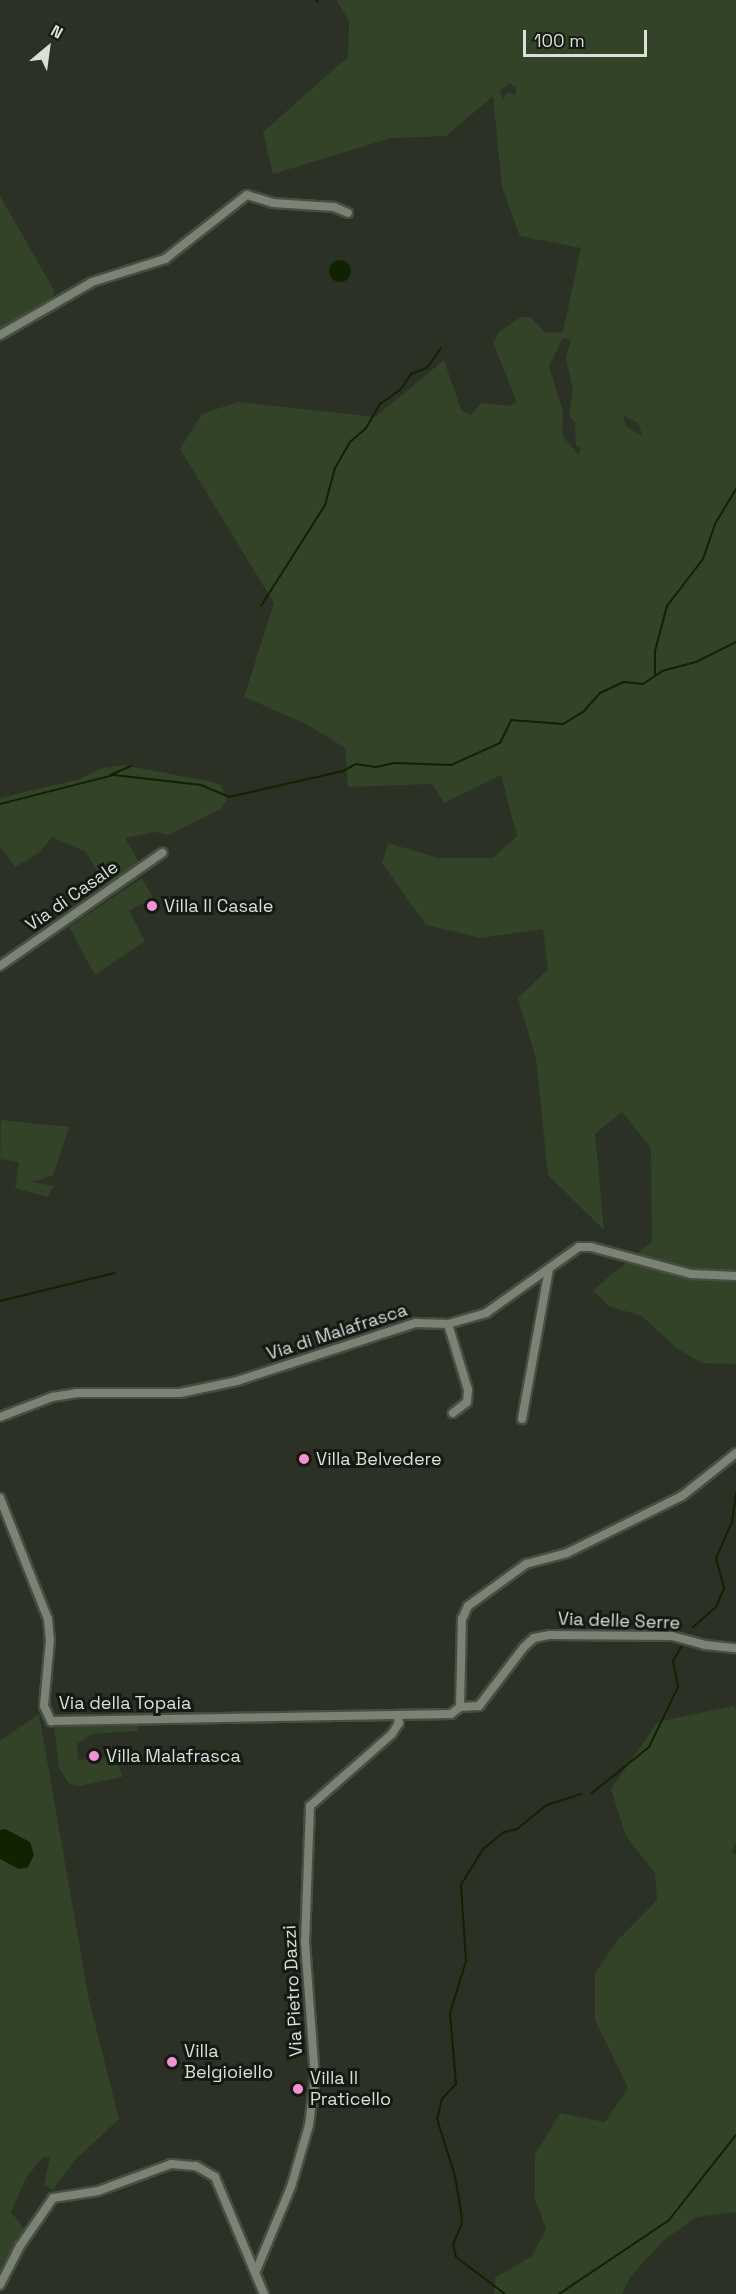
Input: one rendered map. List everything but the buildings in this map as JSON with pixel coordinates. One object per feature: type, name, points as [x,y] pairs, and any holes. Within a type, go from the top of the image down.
[{"type":"street","points":[[0,335],[92,282],[165,259],[247,195],[273,203],[334,207],[348,213]]},
{"type":"street","name":"Via di Casale","points":[[0,966],[162,853]]},
{"type":"street","name":"Via di Malafrasca","points":[[0,1417],[52,1397],[76,1393],[180,1393],[237,1381],[416,1323],[448,1324],[486,1313],[579,1247],[591,1247],[672,1271],[736,1276]]},
{"type":"street","points":[[522,1419],[549,1269]]},
{"type":"street","points":[[448,1324],[468,1390],[468,1402],[453,1413]]},
{"type":"street","points":[[397,1715],[451,1714],[460,1707],[462,1619],[468,1606],[526,1564],[567,1553],[674,1500],[736,1453]]},
{"type":"street","name":"Via della Topaia","points":[[0,1498],[48,1619],[48,1679],[44,1706],[51,1721],[397,1715]]},
{"type":"street","name":"Via delle Serre","points":[[460,1707],[479,1706],[524,1647],[534,1638],[550,1635],[672,1636],[705,1646],[736,1648]]},
{"type":"street","name":"Via Pietro Dazzi","points":[[256,2271],[291,2187],[309,2124],[315,2078],[305,1943],[310,1806],[392,1734],[399,1723],[397,1715]]},
{"type":"street","points":[[0,2285],[20,2246],[53,2198],[98,2191],[171,2164],[196,2166],[215,2177],[264,2294]]},
{"type":"shaded area","points":[[336,0],[736,0],[736,1364],[702,1363],[675,1347],[642,1316],[608,1306],[593,1290],[652,1241],[651,1148],[622,1112],[595,1134],[604,1230],[548,1175],[536,1059],[518,998],[548,969],[543,929],[481,938],[426,925],[382,863],[388,843],[438,858],[493,858],[517,836],[501,775],[444,803],[432,784],[348,787],[345,748],[306,724],[244,697],[274,603],[180,449],[202,414],[238,402],[375,417],[444,360],[461,410],[470,415],[482,403],[510,406],[517,402],[493,343],[499,332],[521,317],[530,317],[546,333],[563,332],[581,248],[520,236],[502,187],[493,96],[446,136],[391,138],[273,174],[263,132],[348,57],[349,21]],"holes":[[[509,83],[516,87],[516,96],[508,92],[503,99],[500,91]],[[563,338],[571,340],[566,358],[573,390],[569,416],[575,422],[576,445],[581,448],[578,455],[562,435],[563,412],[549,366]],[[623,415],[638,423],[643,437],[626,426]]]},
{"type":"shaded area","points":[[0,196],[55,292],[35,322],[0,342]]},
{"type":"shaded area","points":[[340,260],[348,263],[351,271],[348,279],[340,282],[332,279],[329,271],[332,263]]},
{"type":"shaded area","points":[[123,765],[213,782],[221,785],[227,800],[221,809],[168,835],[156,832],[125,838],[140,864],[106,887],[86,852],[52,837],[38,854],[15,867],[0,846],[0,798],[80,779],[99,769]]},
{"type":"shaded area","points":[[142,878],[153,898],[129,911],[145,941],[95,975],[69,927]]},
{"type":"shaded area","points":[[1,1120],[69,1127],[53,1175],[32,1182],[54,1186],[47,1197],[15,1188],[19,1162],[0,1159]]},
{"type":"shaded area","points":[[733,1706],[736,1709],[736,1841],[732,1852],[736,1855],[736,2212],[697,2217],[665,2239],[630,2277],[622,2294],[494,2294],[495,2278],[532,2256],[546,2229],[535,2199],[535,2155],[560,2113],[605,2122],[628,2088],[595,2020],[595,1973],[617,1941],[657,1900],[655,1873],[626,1836],[611,1789],[658,1722]]},
{"type":"shaded area","points":[[39,1714],[89,2000],[119,2119],[74,2161],[53,2190],[44,2185],[50,2158],[43,2157],[26,2178],[11,2212],[25,2230],[0,2285],[0,1741]]},
{"type":"shaded area","points":[[140,1724],[137,1731],[92,1734],[77,1744],[78,1760],[116,1757],[122,1777],[78,1786],[69,1784],[59,1768],[54,1725]]},
{"type":"shaded area","points":[[5,1829],[30,1842],[34,1855],[28,1867],[19,1869],[0,1859],[0,1830]]},
{"type":"waterway","points":[[261,606],[325,505],[335,468],[350,442],[366,428],[380,404],[400,390],[411,374],[427,368],[441,348]]},
{"type":"waterway","points":[[655,674],[655,651],[667,606],[703,559],[715,524],[736,489]]},
{"type":"waterway","points":[[0,804],[114,775],[201,785],[229,797],[343,771],[356,764],[376,767],[395,763],[451,765],[500,743],[511,720],[563,724],[583,712],[600,693],[624,682],[643,684],[662,671],[696,662],[736,642]]},
{"type":"waterway","points":[[110,775],[131,766]]},
{"type":"waterway","points":[[0,1301],[115,1273]]},
{"type":"waterway","points":[[693,1627],[716,1607],[724,1588],[716,1558],[732,1522],[736,1493]]},
{"type":"waterway","points":[[592,1793],[649,1747],[678,1687],[673,1661],[684,1642]]},
{"type":"waterway","points":[[505,2294],[456,2257],[453,2244],[462,2224],[461,2211],[455,2176],[437,2119],[442,2099],[456,2084],[450,2013],[466,1961],[461,1885],[483,1849],[504,1832],[517,1829],[547,1805],[581,1794]]},
{"type":"waterway","points":[[559,2294],[669,2220],[736,2135]]},
{"type":"place","name":"Villa Il Casale","points":[[152,906]]},
{"type":"place","name":"Villa Belvedere","points":[[304,1459]]},
{"type":"place","name":"Villa Malafrasca","points":[[94,1756]]},
{"type":"place","name":"Villa Belgioiello","points":[[172,2062]]},
{"type":"place","name":"Villa Il Praticello","points":[[298,2089]]}]
